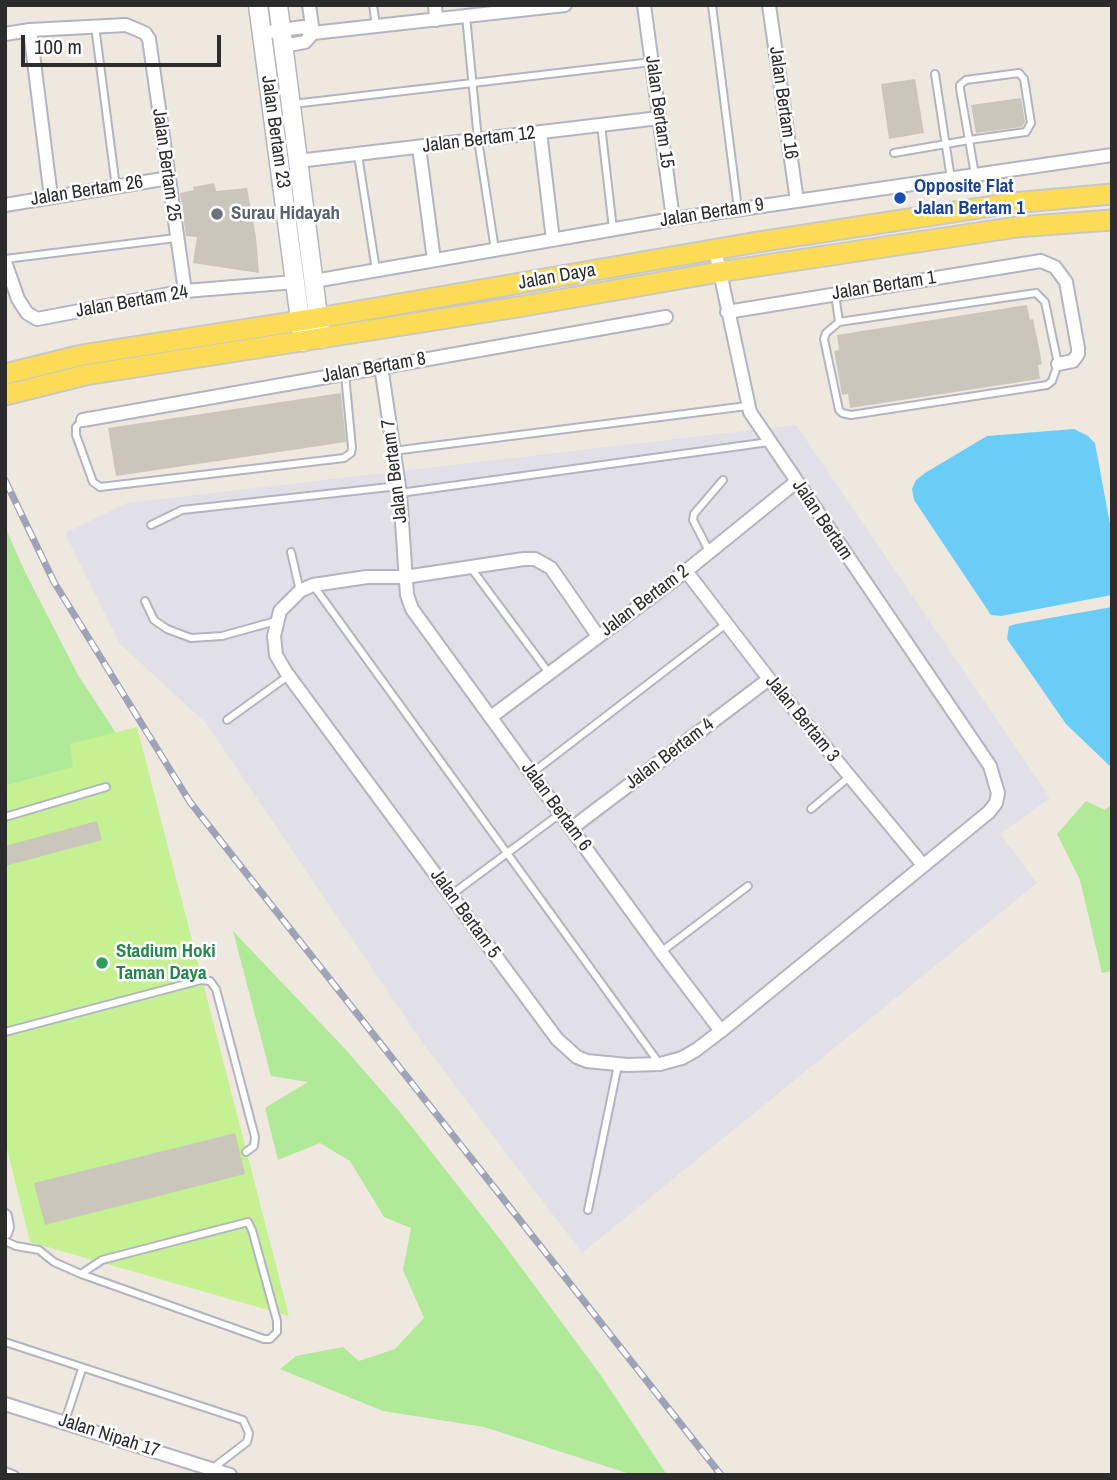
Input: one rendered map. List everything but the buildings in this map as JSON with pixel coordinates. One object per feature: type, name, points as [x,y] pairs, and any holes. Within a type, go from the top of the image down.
[{"type":"main road","name":"Jalan Daya","points":[[5,374],[82,355],[309,320],[715,249],[1012,203],[1112,194]]},
{"type":"main road","name":"Jalan Daya","points":[[5,395],[85,375],[719,272],[1017,227],[1112,220]]},
{"type":"street","name":"Jalan Bertam 23","points":[[258,5],[295,282],[309,320],[312,340]]},
{"type":"street","name":"Jalan Bertam 23","points":[[278,5],[314,281],[309,320]]},
{"type":"street","points":[[309,5],[313,33]]},
{"type":"street","points":[[435,5],[436,20]]},
{"type":"street","points":[[262,33],[282,38],[303,27],[313,33],[565,5]]},
{"type":"street","name":"Jalan Bertam 15","points":[[644,5],[673,219]]},
{"type":"street","name":"Jalan Bertam 16","points":[[769,5],[797,201]]},
{"type":"street","name":"Jalan Bertam 25","points":[[94,26],[126,25],[137,28],[149,38],[185,291]]},
{"type":"street","points":[[5,34],[94,26]]},
{"type":"street","points":[[30,30],[51,197]]},
{"type":"street","name":"Jalan Bertam 12","points":[[298,161],[659,118]]},
{"type":"street","points":[[540,132],[553,240]]},
{"type":"street","points":[[419,147],[434,260]]},
{"type":"street","name":"Jalan Bertam 9","points":[[314,281],[673,219],[1112,155]]},
{"type":"street","name":"Jalan Bertam 26","points":[[5,205],[169,178]]},
{"type":"street","name":"Jalan Bertam","points":[[715,249],[747,407],[990,766]]},
{"type":"street","name":"Jalan Bertam 24","points":[[5,261],[23,307],[31,317],[37,319],[185,291],[295,282]]},
{"type":"street","name":"Jalan Bertam 1","points":[[727,312],[1041,261],[1055,267],[1066,282],[1078,348],[1078,354],[1073,361],[1058,364]]},
{"type":"street","name":"Jalan Bertam 8","points":[[83,420],[666,317]]},
{"type":"street","name":"Jalan Bertam 7","points":[[381,366],[399,489],[405,577]]},
{"type":"street","name":"Jalan Bertam 2","points":[[491,717],[685,571],[796,482]]},
{"type":"street","points":[[276,621],[281,611],[300,591],[313,585],[367,577],[405,577],[524,559],[543,562],[551,568],[598,636]]},
{"type":"street","name":"Jalan Bertam 3","points":[[685,571],[769,679],[923,865]]},
{"type":"street","name":"Jalan Bertam 6","points":[[405,577],[407,595],[420,624],[721,1031]]},
{"type":"street","name":"Jalan Bertam 5","points":[[276,621],[276,655],[288,676],[567,1049],[587,1061],[618,1065],[660,1064],[682,1058],[696,1050],[989,812],[999,793],[990,766]]},
{"type":"street","name":"Jalan Bertam 4","points":[[572,828],[769,679]]},
{"type":"street","points":[[5,1216],[5,1233]]},
{"type":"street","name":"Jalan Nipah 17","points":[[5,1404],[65,1421],[208,1472],[230,1475]]},
{"type":"lane","points":[[373,5],[376,26]]},
{"type":"lane","points":[[712,5],[738,209]]},
{"type":"lane","points":[[466,16],[478,140],[495,250]]},
{"type":"lane","points":[[94,26],[116,187]]},
{"type":"lane","points":[[291,104],[652,62]]},
{"type":"lane","points":[[894,153],[946,145],[969,140],[1029,129],[1031,123],[1023,75],[1015,72],[962,82],[960,89],[969,140],[975,175]]},
{"type":"lane","points":[[935,74],[951,179]]},
{"type":"lane","points":[[601,125],[613,229]]},
{"type":"lane","points":[[358,154],[376,270]]},
{"type":"lane","points":[[5,261],[176,238]]},
{"type":"lane","points":[[835,293],[839,322]]},
{"type":"lane","points":[[1036,293],[1045,302],[1058,364],[1052,381],[1044,386],[846,415],[837,406],[824,342],[826,333],[839,322],[1036,293]]},
{"type":"lane","points":[[83,420],[75,427],[76,435],[93,482],[100,486],[344,458],[351,453],[352,448],[345,373]]},
{"type":"lane","points":[[393,451],[747,407]]},
{"type":"lane","points":[[151,526],[181,510],[399,489],[769,442]]},
{"type":"lane","points":[[709,551],[693,520],[694,514],[723,480]]},
{"type":"lane","points":[[291,552],[300,591]]},
{"type":"lane","points":[[471,568],[550,673]]},
{"type":"lane","points":[[313,585],[660,1064]]},
{"type":"lane","points":[[145,601],[154,620],[167,629],[191,638],[222,636],[276,621]]},
{"type":"lane","points":[[532,773],[726,624]]},
{"type":"lane","points":[[227,720],[288,676]]},
{"type":"lane","points":[[811,809],[849,777]]},
{"type":"lane","points":[[5,817],[106,787]]},
{"type":"lane","points":[[451,895],[561,813]]},
{"type":"lane","points":[[661,952],[748,886]]},
{"type":"lane","points":[[5,1032],[201,980],[210,981],[216,989],[255,1137],[254,1146],[246,1152]]},
{"type":"lane","points":[[588,1210],[618,1065]]},
{"type":"lane","points":[[5,1241],[39,1250],[54,1262],[81,1274],[264,1339],[274,1337],[277,1332],[251,1226],[245,1221],[102,1260],[81,1274]]},
{"type":"lane","points":[[5,1342],[243,1420],[249,1433],[247,1442],[208,1472]]},
{"type":"lane","points":[[65,1421],[82,1369]]},
{"type":"lane","points":[[5,1471],[15,1475]]},
{"type":"shaded area","points":[[796,425],[1050,798],[1000,834],[1037,883],[582,1253],[422,1042],[206,723],[120,644],[65,533],[127,503]]},
{"type":"green space","points":[[5,527],[78,675],[116,733],[71,744],[74,767],[5,786]]},
{"type":"green space","name":"Stadium Hoki Taman Daya","points":[[137,727],[289,1316],[30,1242],[5,1141],[5,786],[73,767],[70,744]]},
{"type":"green space","points":[[1086,801],[1105,810],[1112,804],[1111,971],[1102,973],[1080,880],[1057,834]]},
{"type":"green space","points":[[233,931],[347,1051],[400,1112],[503,1243],[602,1377],[667,1475],[633,1475],[484,1427],[383,1411],[280,1369],[296,1356],[343,1347],[359,1361],[395,1349],[424,1318],[403,1270],[411,1228],[384,1217],[350,1161],[320,1143],[278,1160],[265,1108],[308,1082],[271,1076]]},
{"type":"water","points":[[1074,429],[1095,443],[1112,535],[1112,595],[1001,616],[991,615],[914,500],[912,489],[916,480],[987,436]]},
{"type":"water","points":[[1112,607],[1112,768],[1066,724],[1007,639],[1009,626]]},
{"type":"railway","points":[[5,480],[54,582],[190,802],[721,1475]]},
{"type":"place","name":"Opposite Flat Jalan Bertam 1","points":[[900,198]]},
{"type":"place","name":"Surau Hidayah","points":[[217,214]]},
{"type":"place","name":"Stadium Hoki Taman Daya","points":[[102,963]]}]
